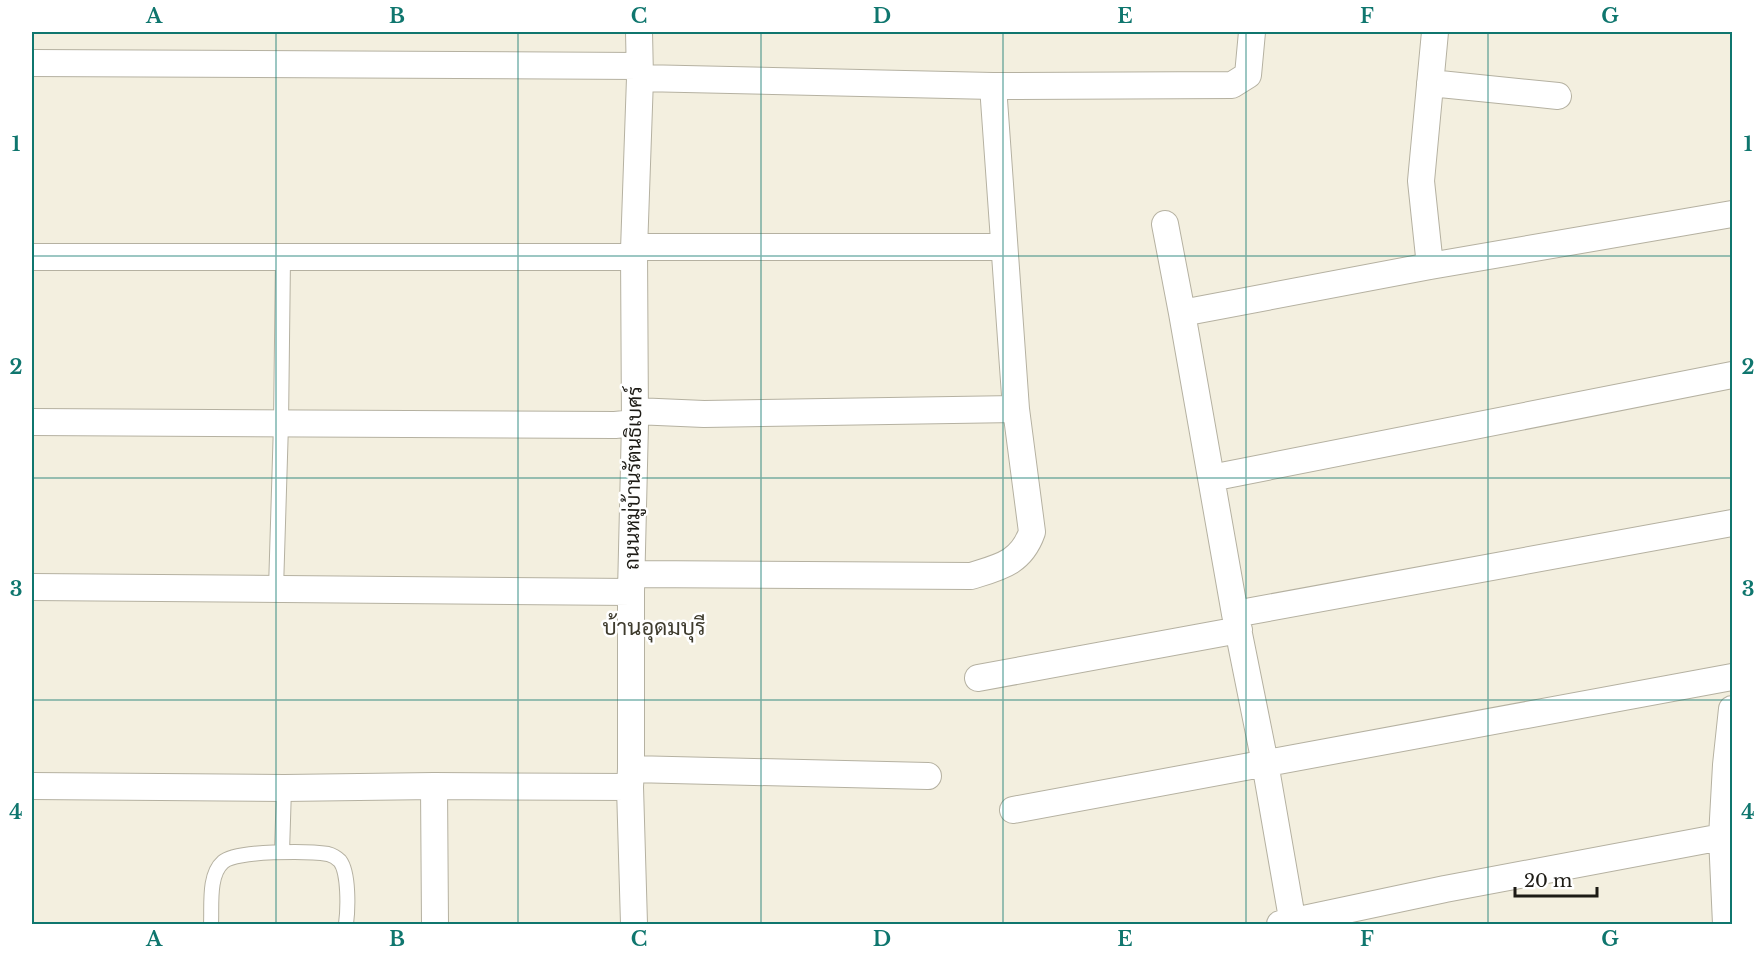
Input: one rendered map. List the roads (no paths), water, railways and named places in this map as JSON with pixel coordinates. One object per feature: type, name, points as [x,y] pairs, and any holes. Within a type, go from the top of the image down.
[{"type":"street","name":"ถนนหมู่บ้านรัตนธิเบศร์","points":[[634,924],[630,778],[631,583],[635,417],[634,252],[640,72],[639,32]]},
{"type":"street","points":[[32,63],[640,72],[993,86],[1232,85],[1248,75],[1252,32]]},
{"type":"street","points":[[1430,266],[1421,181],[1435,32]]},
{"type":"street","points":[[1430,83],[1558,96]]},
{"type":"street","points":[[32,588],[276,589],[971,576],[996,568],[1017,557],[1028,545],[1032,532],[1016,409],[993,86]]},
{"type":"street","points":[[1182,313],[1430,266],[1732,214]]},
{"type":"street","points":[[1165,224],[1237,622],[1265,763],[1289,924],[1445,889],[1722,837]]},
{"type":"street","points":[[32,257],[283,258],[1004,247]]},
{"type":"street","points":[[1211,478],[1732,375]]},
{"type":"street","points":[[32,422],[615,425],[635,417],[704,414],[1016,409]]},
{"type":"street","points":[[978,678],[1237,622],[1732,523]]},
{"type":"street","points":[[1013,810],[1732,677]]},
{"type":"street","points":[[1726,924],[1722,837],[1732,709]]},
{"type":"street","points":[[32,786],[284,788],[434,786],[630,778],[928,776]]},
{"type":"street","points":[[434,786],[435,924]]},
{"type":"lane","points":[[276,589],[283,258]]},
{"type":"lane","points":[[282,852],[284,788]]},
{"type":"lane","points":[[211,924],[213,880],[218,867],[224,860],[235,856],[282,852],[330,854],[339,859],[346,872],[346,924]]},
{"type":"district","name":"บ้านอุดมบุรี","points":[[654,627]]}]
